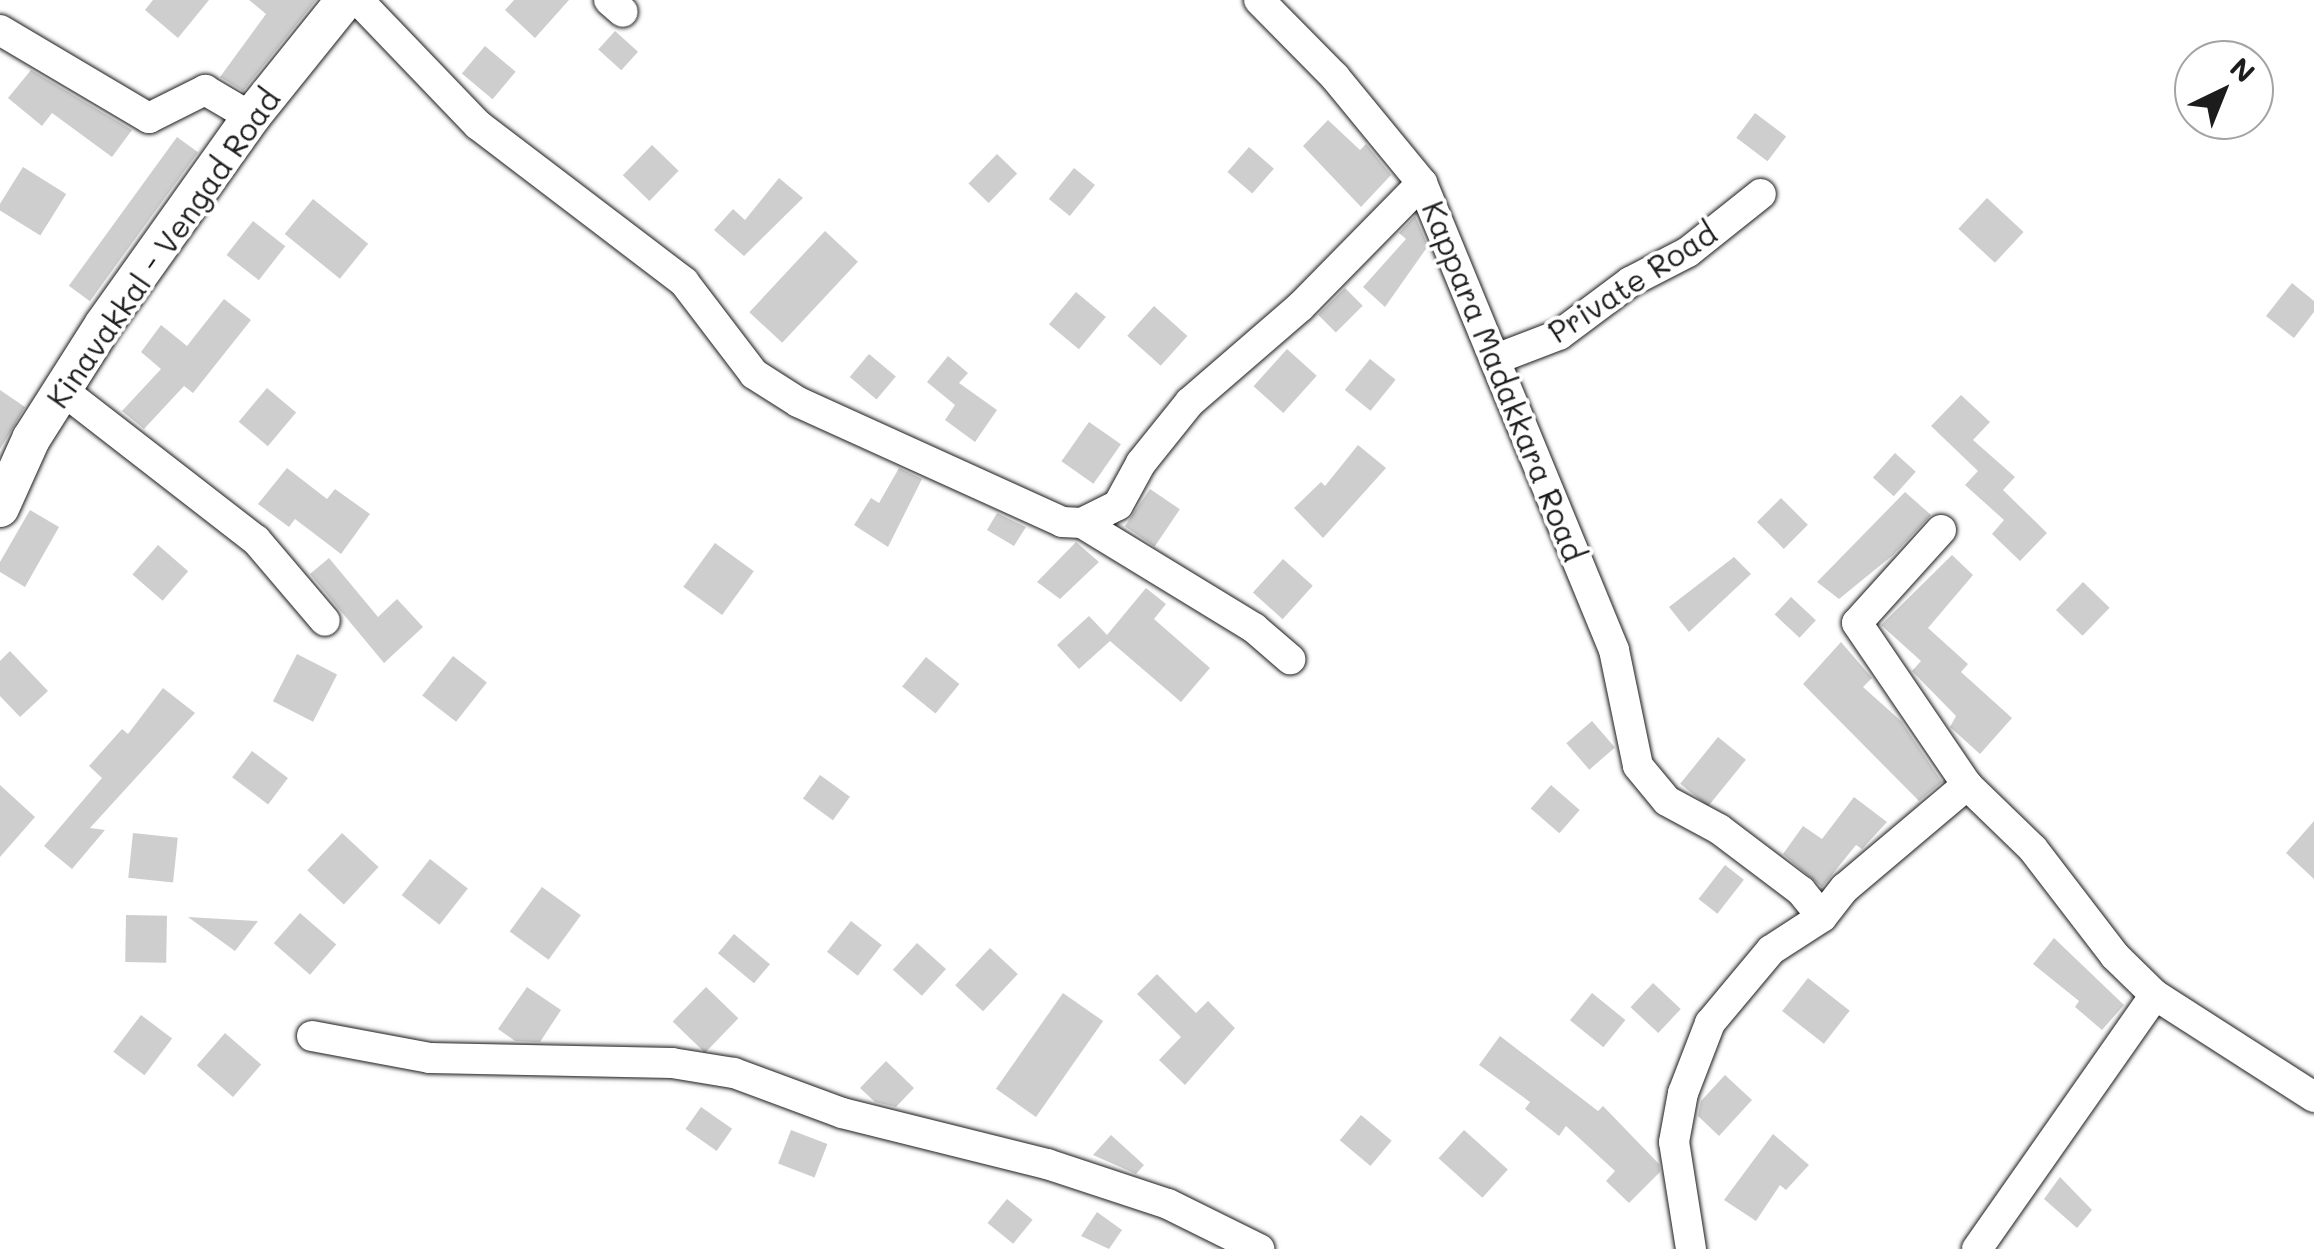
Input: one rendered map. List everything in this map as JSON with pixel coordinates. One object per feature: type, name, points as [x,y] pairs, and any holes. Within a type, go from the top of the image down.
[{"type":"main road","name":"Kinavakkal - Vengad Road","points":[[0,508],[61,389],[251,118],[345,0]]},
{"type":"street","points":[[358,0],[478,125],[684,282],[754,374],[798,402],[1062,522],[1082,523],[1254,628],[1290,659]]},
{"type":"street","points":[[1259,0],[1336,77],[1422,183]]},
{"type":"street","points":[[0,30],[167,124],[205,90],[251,118]]},
{"type":"street","name":"Kappara Madakkara Road","points":[[1082,523],[1118,505],[1141,463],[1190,402],[1300,307],[1422,183],[1614,650],[1638,766],[1667,802],[1720,829],[1801,891],[1822,917]]},
{"type":"street","name":"Private Road","points":[[1496,359],[1559,335],[1630,282],[1688,252],[1760,194]]},
{"type":"street","points":[[61,389],[256,540],[325,620]]},
{"type":"street","points":[[1941,530],[1857,623],[1967,785],[2033,849],[2115,956],[2155,995],[2314,1097]]},
{"type":"street","points":[[1692,1249],[1674,1142],[1698,1053],[1741,979],[1822,917],[1846,888],[1967,785]]},
{"type":"street","points":[[1977,1249],[2155,995]]},
{"type":"street","points":[[312,1036],[430,1058],[672,1063],[734,1073],[842,1113],[1047,1164],[1168,1204],[1259,1249]]},
{"type":"building","points":[[153,0],[209,0],[178,38],[145,10]]},
{"type":"building","points":[[249,0],[316,0],[243,91],[220,77],[266,14]]},
{"type":"building","points":[[514,0],[569,0],[535,38],[505,10]]},
{"type":"building","points":[[615,31],[638,52],[621,70],[598,50]]},
{"type":"building","points":[[485,46],[516,72],[493,99],[462,74]]},
{"type":"building","points":[[31,70],[132,130],[112,157],[52,113],[42,126],[8,98]]},
{"type":"building","points":[[1755,113],[1786,136],[1767,161],[1736,138]]},
{"type":"building","points":[[1328,120],[1360,150],[1366,144],[1391,175],[1361,207],[1303,146]]},
{"type":"building","points":[[177,137],[198,152],[90,301],[69,286]]},
{"type":"building","points":[[652,145],[679,171],[649,201],[623,175]]},
{"type":"building","points":[[1249,147],[1274,169],[1252,194],[1227,172]]},
{"type":"building","points":[[997,154],[1017,173],[989,203],[969,183]]},
{"type":"building","points":[[23,167],[66,194],[40,236],[0,210],[0,204]]},
{"type":"building","points":[[1074,168],[1095,185],[1070,216],[1049,199]]},
{"type":"building","points":[[779,178],[803,198],[744,256],[714,230],[733,209],[745,220]]},
{"type":"building","points":[[1987,198],[2024,232],[1995,263],[1958,229]]},
{"type":"building","points":[[313,199],[368,244],[340,279],[285,234]]},
{"type":"building","points":[[1415,216],[1428,246],[1385,307],[1363,287],[1406,239],[1399,233]]},
{"type":"building","points":[[253,221],[285,246],[259,280],[227,255]]},
{"type":"building","points":[[825,231],[858,262],[782,343],[749,312]]},
{"type":"building","points":[[2292,283],[2314,301],[2314,312],[2294,338],[2266,316]]},
{"type":"building","points":[[1345,288],[1363,306],[1336,333],[1318,315]]},
{"type":"building","points":[[1076,292],[1106,317],[1079,349],[1049,324]]},
{"type":"building","points":[[224,299],[251,320],[193,393],[184,386],[144,429],[122,411],[161,369],[141,352],[161,325],[187,346]]},
{"type":"building","points":[[1154,306],[1187,336],[1161,366],[1127,336]]},
{"type":"building","points":[[1287,349],[1317,376],[1283,413],[1254,386]]},
{"type":"building","points":[[869,354],[896,376],[877,399],[850,377]]},
{"type":"building","points":[[948,356],[968,373],[959,383],[997,410],[975,442],[945,420],[955,405],[927,382]]},
{"type":"building","points":[[1370,359],[1396,380],[1370,411],[1345,390]]},
{"type":"building","points":[[267,388],[296,412],[268,446],[239,422]]},
{"type":"building","points":[[0,390],[25,407],[0,449]]},
{"type":"building","points":[[1961,395],[1990,422],[1973,440],[2015,477],[2003,490],[2047,533],[2020,561],[1992,534],[2004,520],[1965,485],[1978,471],[1931,426]]},
{"type":"building","points":[[1089,422],[1121,444],[1093,484],[1061,461]]},
{"type":"building","points":[[1358,445],[1386,468],[1323,538],[1294,508],[1321,482],[1325,486]]},
{"type":"building","points":[[1895,453],[1916,472],[1894,496],[1873,478]]},
{"type":"building","points":[[287,468],[327,499],[335,489],[370,514],[341,554],[295,519],[289,527],[258,504]]},
{"type":"building","points":[[899,468],[922,479],[888,547],[854,525],[871,498],[879,503]]},
{"type":"building","points":[[1150,489],[1180,509],[1155,546],[1125,526]]},
{"type":"building","points":[[1905,492],[1931,515],[1893,555],[1839,599],[1817,582]]},
{"type":"building","points":[[1781,498],[1808,525],[1784,549],[1757,522]]},
{"type":"building","points":[[30,510],[59,527],[25,587],[0,572],[0,562]]},
{"type":"building","points":[[997,513],[1026,527],[1014,546],[987,530]]},
{"type":"building","points":[[1076,542],[1099,562],[1060,599],[1037,582]]},
{"type":"building","points":[[715,543],[754,571],[722,615],[683,587]]},
{"type":"building","points":[[158,545],[188,571],[163,601],[132,574]]},
{"type":"building","points":[[1952,555],[1973,575],[1928,628],[1968,664],[1961,672],[2012,718],[1980,754],[1950,727],[1956,716],[1912,671],[1921,661],[1881,625]]},
{"type":"building","points":[[1734,557],[1751,574],[1689,632],[1669,607]]},
{"type":"building","points":[[329,558],[378,617],[397,599],[423,627],[384,663],[310,574]]},
{"type":"building","points":[[1283,559],[1313,586],[1283,619],[1253,592]]},
{"type":"building","points":[[2083,582],[2110,608],[2083,636],[2056,610]]},
{"type":"building","points":[[1146,588],[1166,604],[1154,619],[1210,668],[1181,702],[1110,641],[1079,669],[1057,645],[1089,616],[1107,635]]},
{"type":"building","points":[[1791,597],[1816,620],[1799,638],[1775,615]]},
{"type":"building","points":[[1841,642],[1872,678],[1863,687],[1901,721],[1942,782],[1919,801],[1803,684]]},
{"type":"building","points":[[10,651],[48,691],[20,717],[0,696],[0,661]]},
{"type":"building","points":[[297,654],[337,674],[313,722],[273,701]]},
{"type":"building","points":[[453,656],[487,682],[456,722],[422,695]]},
{"type":"building","points":[[926,657],[959,684],[936,714],[902,687]]},
{"type":"building","points":[[163,688],[195,713],[90,828],[105,830],[72,869],[44,846],[102,778],[89,766],[122,729],[128,734]]},
{"type":"building","points":[[1592,721],[1615,747],[1589,770],[1566,743]]},
{"type":"building","points":[[1718,737],[1746,760],[1708,806],[1680,784]]},
{"type":"building","points":[[252,751],[288,778],[268,804],[232,777]]},
{"type":"building","points":[[820,775],[850,797],[833,820],[803,798]]},
{"type":"building","points":[[0,785],[35,817],[0,857]]},
{"type":"building","points":[[1551,785],[1580,810],[1559,833],[1531,808]]},
{"type":"building","points":[[1854,797],[1887,822],[1862,849],[1856,845],[1822,887],[1783,854],[1803,826],[1822,839]]},
{"type":"building","points":[[2314,821],[2314,879],[2286,853]]},
{"type":"building","points":[[133,833],[178,838],[173,882],[128,878]]},
{"type":"building","points":[[342,833],[379,867],[344,904],[307,870]]},
{"type":"building","points":[[430,859],[468,889],[440,925],[402,895]]},
{"type":"building","points":[[1725,865],[1744,880],[1717,914],[1699,899]]},
{"type":"building","points":[[542,887],[581,915],[549,960],[510,931]]},
{"type":"building","points":[[300,913],[336,944],[310,975],[274,943]]},
{"type":"building","points":[[126,915],[167,916],[166,963],[125,962]]},
{"type":"building","points":[[188,917],[258,921],[235,951]]},
{"type":"building","points":[[851,921],[882,945],[858,976],[827,952]]},
{"type":"building","points":[[734,934],[770,964],[754,983],[718,953]]},
{"type":"building","points":[[2054,938],[2124,1005],[2102,1030],[2075,1007],[2079,1001],[2033,964]]},
{"type":"building","points":[[917,943],[946,969],[922,996],[893,970]]},
{"type":"building","points":[[990,948],[1018,974],[983,1011],[955,985]]},
{"type":"building","points":[[1157,974],[1196,1013],[1208,1001],[1235,1028],[1185,1085],[1159,1060],[1181,1037],[1137,994]]},
{"type":"building","points":[[1808,978],[1850,1011],[1824,1044],[1782,1011]]},
{"type":"building","points":[[1653,983],[1681,1009],[1658,1033],[1630,1007]]},
{"type":"building","points":[[527,987],[561,1010],[540,1042],[515,1041],[498,1029]]},
{"type":"building","points":[[706,987],[738,1018],[705,1053],[673,1022]]},
{"type":"building","points":[[1063,993],[1103,1021],[1036,1117],[996,1089]]},
{"type":"building","points":[[1592,993],[1625,1020],[1603,1047],[1570,1020]]},
{"type":"building","points":[[141,1015],[172,1038],[144,1075],[113,1052]]},
{"type":"building","points":[[225,1033],[261,1064],[233,1097],[197,1065]]},
{"type":"building","points":[[1500,1036],[1598,1111],[1603,1106],[1659,1164],[1660,1172],[1629,1203],[1606,1181],[1615,1171],[1566,1126],[1559,1136],[1525,1109],[1530,1102],[1479,1065]]},
{"type":"building","points":[[886,1061],[914,1088],[896,1107],[875,1102],[860,1088]]},
{"type":"building","points":[[1725,1075],[1752,1100],[1719,1136],[1698,1116],[1701,1101]]},
{"type":"building","points":[[701,1107],[732,1129],[717,1151],[686,1129]]},
{"type":"building","points":[[1361,1115],[1392,1141],[1370,1166],[1340,1140]]},
{"type":"building","points":[[791,1130],[827,1144],[815,1178],[778,1164]]},
{"type":"building","points":[[1464,1130],[1508,1169],[1482,1198],[1439,1158]]},
{"type":"building","points":[[1773,1134],[1809,1165],[1786,1190],[1780,1185],[1756,1221],[1724,1200]]},
{"type":"building","points":[[1111,1135],[1144,1165],[1136,1174],[1093,1155]]},
{"type":"building","points":[[2060,1177],[2092,1210],[2077,1228],[2044,1199]]},
{"type":"building","points":[[1007,1199],[1033,1220],[1013,1244],[987,1223]]},
{"type":"building","points":[[1097,1212],[1122,1230],[1109,1249],[1081,1236]]}]
